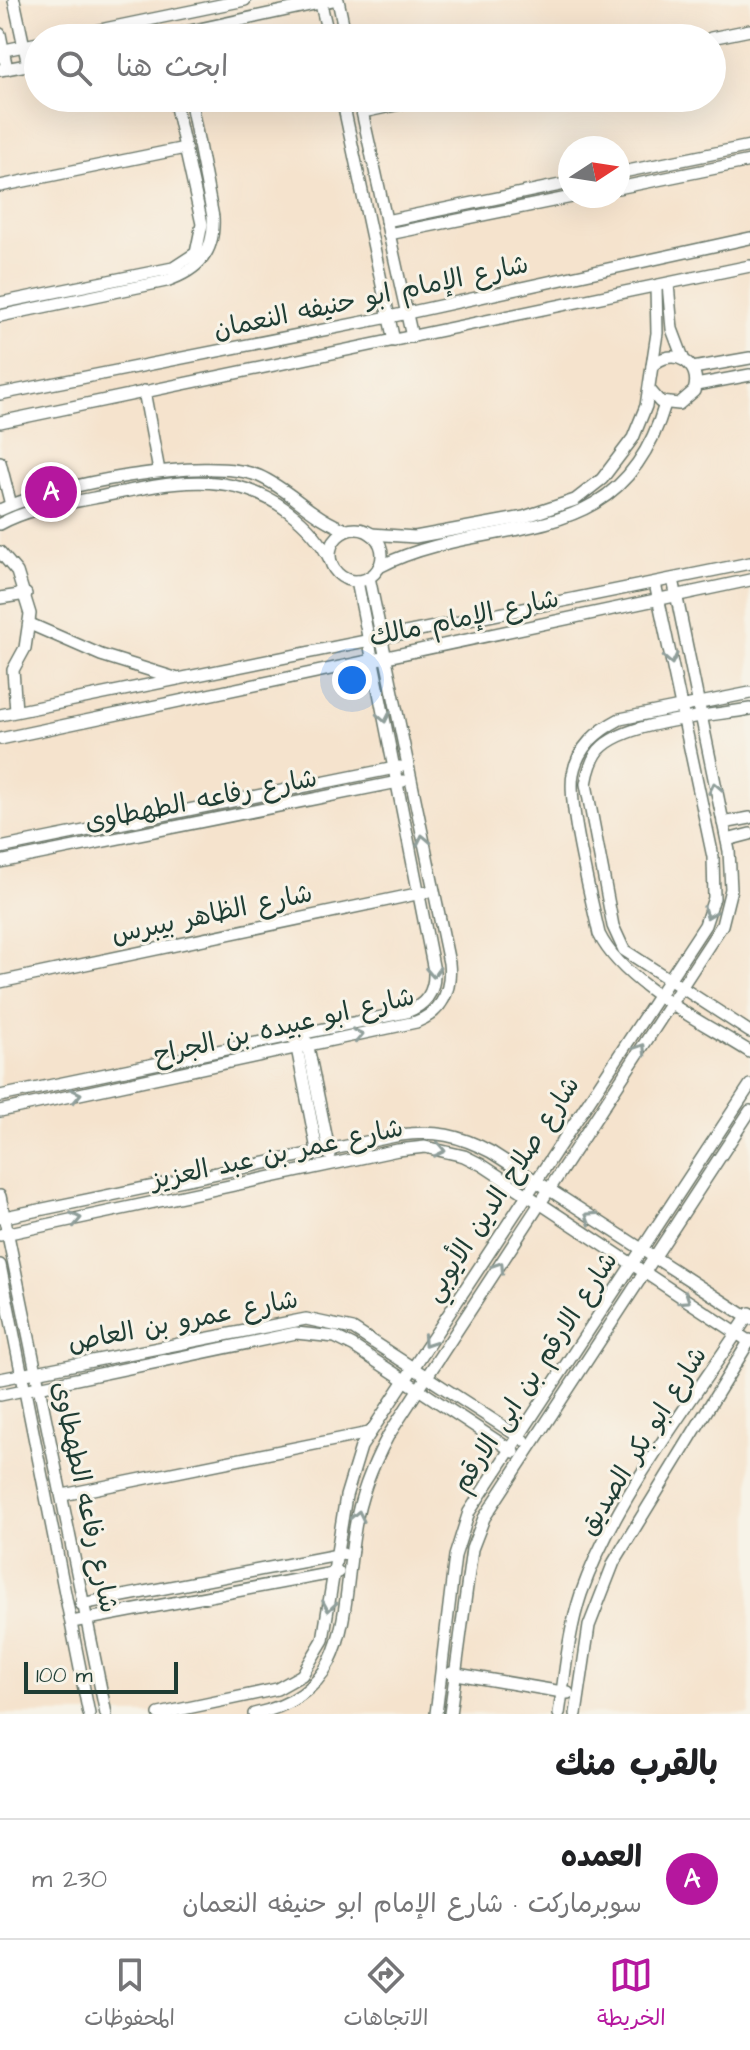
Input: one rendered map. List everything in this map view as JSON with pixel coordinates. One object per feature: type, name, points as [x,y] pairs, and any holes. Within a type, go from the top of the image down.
[{"type":"street","points":[[2,50],[24,46],[14,0]]},
{"type":"street","points":[[128,24],[245,0]]},
{"type":"street","points":[[229,24],[328,1]]},
{"type":"street","points":[[328,1],[329,24]]},
{"type":"street","points":[[328,1],[339,24]]},
{"type":"street","points":[[171,15],[174,24]]},
{"type":"street","points":[[157,18],[158,24]]},
{"type":"street","points":[[726,35],[750,30]]},
{"type":"street","points":[[0,34],[4,70],[24,66]]},
{"type":"street","points":[[0,303],[162,271],[187,261],[196,253],[202,224],[177,112]]},
{"type":"street","points":[[0,316],[166,281],[192,270],[210,250],[214,235],[192,112]]},
{"type":"street","points":[[345,112],[394,341]]},
{"type":"street","points":[[363,112],[412,337]]},
{"type":"street","points":[[182,135],[189,138],[196,134]]},
{"type":"street","points":[[630,171],[750,146]]},
{"type":"street","points":[[0,186],[185,148]]},
{"type":"street","points":[[187,160],[201,158]]},
{"type":"street","points":[[630,186],[750,161]]},
{"type":"street","points":[[386,221],[558,185]]},
{"type":"street","points":[[389,234],[558,200]]},
{"type":"street","name":"شارع الإمام ابو حنيفه النعمان","points":[[0,394],[389,317],[750,238]]},
{"type":"street","name":"شارع الإمام ابو حنيفه النعمان","points":[[0,422],[750,266]]},
{"type":"street","points":[[662,285],[672,329],[683,358],[693,368],[696,385],[685,401],[665,404]]},
{"type":"street","points":[[0,462],[5,508],[36,496],[159,471],[202,466],[241,470],[259,476],[316,516],[347,530],[359,529],[371,534],[415,537],[524,517],[575,500],[602,479],[625,453],[641,423],[649,389],[648,377],[662,285]]},
{"type":"street","points":[[652,366],[669,356],[683,358]]},
{"type":"street","points":[[693,368],[750,358]]},
{"type":"street","points":[[696,385],[750,375]]},
{"type":"street","points":[[649,389],[665,404]]},
{"type":"street","points":[[144,391],[159,471]]},
{"type":"street","points":[[0,524],[25,512],[160,485],[216,481],[258,492],[284,508],[317,537],[344,577],[357,581],[369,577],[379,567],[418,551],[555,523],[586,509],[613,490],[636,465],[654,436],[665,404]]},
{"type":"street","points":[[331,562],[333,543],[347,530]]},
{"type":"street","points":[[371,534],[381,549],[379,567]]},
{"type":"street","points":[[0,552],[17,572],[26,594],[30,624],[25,648],[13,670],[16,711]]},
{"type":"street","name":"شارع الإمام مالك","points":[[0,715],[750,563]]},
{"type":"street","name":"شارع ابو عبيده بن الجراح","points":[[0,1111],[416,1022],[435,1011],[448,989],[450,977],[369,577]]},
{"type":"street","name":"شارع صلاح الدين الأيوبي","points":[[254,1714],[299,1699],[328,1668],[340,1626],[362,1494],[373,1464],[549,1189],[713,942],[728,907],[731,870],[727,840],[673,579]]},
{"type":"street","name":"شارع الإمام مالك","points":[[0,739],[750,580]]},
{"type":"street","name":"شارع ابو عبيده بن الجراح","points":[[0,1096],[406,1012],[418,1008],[429,997],[435,984],[434,971],[357,581]]},
{"type":"street","name":"شارع صلاح الدين الأيوبي","points":[[159,1714],[277,1689],[302,1675],[323,1640],[349,1480],[369,1433],[705,925],[716,885],[713,857],[655,583]]},
{"type":"street","points":[[0,598],[26,594]]},
{"type":"street","points":[[30,624],[108,658],[180,679]]},
{"type":"street","points":[[0,662],[13,670]]},
{"type":"street","points":[[750,693],[620,719],[603,728],[589,740],[573,774],[572,793],[599,934],[618,964],[750,1052]]},
{"type":"street","points":[[750,709],[627,731],[612,739],[590,764],[586,784],[616,938],[636,961],[750,1032]]},
{"type":"street","name":"شارع رفاعه الطهطاوى","points":[[0,848],[408,765]]},
{"type":"street","name":"شارع رفاعه الطهطاوى","points":[[0,862],[411,780]]},
{"type":"street","points":[[150,817],[153,832]]},
{"type":"street","points":[[723,823],[750,818]]},
{"type":"street","points":[[727,840],[750,834]]},
{"type":"street","name":"شارع الظاهر بيبرس","points":[[0,982],[434,890]]},
{"type":"street","points":[[300,1033],[326,1164]]},
{"type":"street","name":"شارع الارقم بن ابى الارقم","points":[[436,1714],[461,1533],[480,1491],[750,1085]]},
{"type":"street","name":"شارع الارقم بن ابى الارقم","points":[[450,1714],[477,1533],[531,1444],[750,1111]]},
{"type":"street","name":"شارع عمر بن عبد العزيز","points":[[2,1218],[400,1135],[440,1132],[474,1143],[749,1317]]},
{"type":"street","name":"شارع عمر بن عبد العزيز","points":[[4,1234],[326,1164],[425,1147],[464,1156],[526,1193],[750,1341]]},
{"type":"street","name":"شارع رفاعه الطهطاوى","points":[[0,1196],[4,1234],[37,1371],[106,1714]]},
{"type":"street","name":"شارع رفاعه الطهطاوى","points":[[0,1265],[89,1714]]},
{"type":"street","name":"شارع ابو بكر الصديق","points":[[559,1714],[572,1628],[592,1567],[619,1512],[749,1317]]},
{"type":"street","name":"شارع عمرو بن العاص","points":[[0,1379],[306,1319],[338,1323],[353,1329],[531,1444]]},
{"type":"street","name":"شارع عمرو بن العاص","points":[[0,1395],[296,1333],[335,1337],[523,1457]]},
{"type":"street","name":"شارع ابو بكر الصديق","points":[[576,1714],[589,1626],[614,1562],[750,1341]]},
{"type":"street","points":[[63,1495],[369,1433]]},
{"type":"street","points":[[69,1607],[351,1553]]},
{"type":"street","points":[[72,1622],[348,1570]]},
{"type":"street","points":[[443,1671],[579,1694]]},
{"type":"place","name":"العمده","points":[[51,492]]}]
